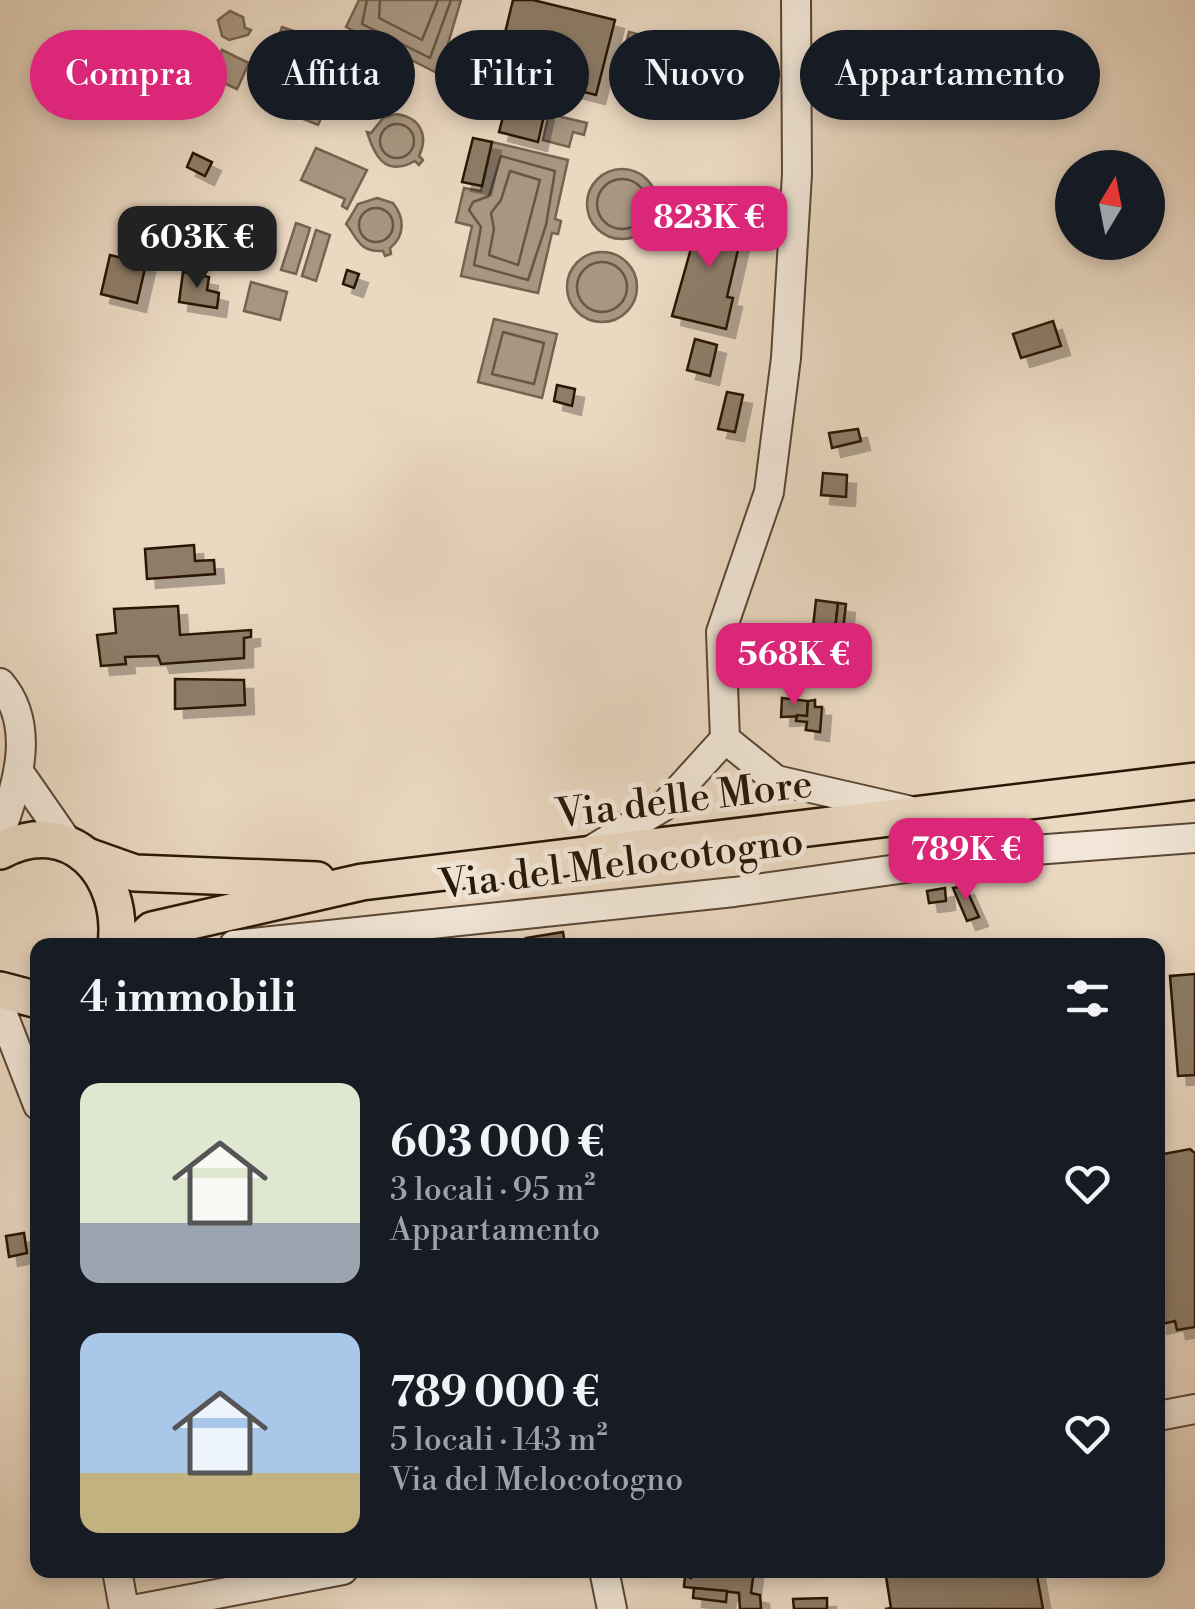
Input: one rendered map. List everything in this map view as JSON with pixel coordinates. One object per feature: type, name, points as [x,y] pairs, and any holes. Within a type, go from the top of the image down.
[{"type":"main road","name":"Via delle More","points":[[362,882],[1195,781]]},
{"type":"main road","points":[[0,851],[30,841],[78,851],[135,874],[362,882]]},
{"type":"main road","points":[[78,851],[109,880],[120,912],[117,938]]},
{"type":"main road","points":[[143,938],[152,930],[362,882]]},
{"type":"main road","points":[[0,990],[30,998]]},
{"type":"street","points":[[587,853],[664,806],[724,739],[721,632],[769,492],[786,358],[797,174],[796,0]]},
{"type":"street","points":[[0,683],[18,703],[21,775],[0,834]]},
{"type":"street","points":[[724,739],[776,780],[918,812]]},
{"type":"street","points":[[21,775],[78,851]]},
{"type":"street","name":"Via del Melocotogno","points":[[300,938],[734,892],[1034,850],[1195,838]]},
{"type":"street","points":[[0,1008],[30,1085]]},
{"type":"street","points":[[1165,1415],[1195,1409]]},
{"type":"street","points":[[118,1578],[124,1609]]},
{"type":"street","points":[[138,1609],[301,1578]]},
{"type":"street","points":[[606,1578],[612,1609]]},
{"type":"water","points":[[359,0],[461,0],[452,30],[435,30],[435,72],[415,62],[415,30],[346,27]]},
{"type":"water","points":[[230,11],[243,17],[245,28],[251,30],[247,30],[247,35],[229,40],[227,30],[220,30],[218,20]]},
{"type":"water","points":[[227,52],[247,62],[237,89],[227,84]]},
{"type":"water","points":[[381,120],[412,120],[422,134],[419,156],[423,160],[419,165],[415,161],[404,166],[388,165],[373,148],[367,132],[371,133]]},
{"type":"water","points":[[548,120],[587,123],[584,135],[573,132],[569,147],[543,140]]},
{"type":"water","points":[[492,142],[568,160],[555,219],[561,221],[558,234],[552,233],[538,293],[461,276],[472,226],[456,222],[464,188],[481,191]]},
{"type":"water","points":[[316,148],[367,170],[347,209],[342,206],[345,199],[301,180]]},
{"type":"water","points":[[622,169],[647,179],[657,204],[647,229],[622,239],[597,229],[587,204],[597,179]]},
{"type":"water","points":[[377,198],[393,203],[401,221],[401,232],[390,248],[391,254],[385,256],[383,251],[363,247],[346,224],[358,204]]},
{"type":"water","points":[[296,223],[310,228],[296,274],[281,270]]},
{"type":"water","points":[[316,230],[330,235],[316,281],[302,276]]},
{"type":"water","points":[[602,252],[627,262],[637,287],[627,312],[602,322],[577,312],[567,287],[577,262]]},
{"type":"water","points":[[251,282],[287,292],[280,320],[244,311]]},
{"type":"water","points":[[494,319],[557,334],[542,398],[478,382]]},
{"type":"building","points":[[513,0],[533,0],[615,20],[609,30],[596,95],[589,93],[589,30],[506,30]]},
{"type":"building","points":[[502,120],[543,120],[538,142],[499,132]]},
{"type":"building","points":[[473,138],[492,142],[482,186],[462,182]]},
{"type":"building","points":[[193,153],[212,162],[205,176],[187,167]]},
{"type":"building","points":[[703,206],[732,213],[729,230],[742,233],[727,297],[733,298],[726,329],[672,316]]},
{"type":"building","points":[[182,221],[195,226],[189,240],[176,235]]},
{"type":"building","points":[[110,255],[146,264],[137,303],[101,294]]},
{"type":"building","points":[[347,270],[359,274],[354,288],[343,284]]},
{"type":"building","points":[[183,272],[209,277],[207,290],[219,293],[217,308],[179,302]]},
{"type":"building","points":[[1053,321],[1061,346],[1021,358],[1013,334]]},
{"type":"building","points":[[695,339],[717,345],[710,376],[687,370]]},
{"type":"building","points":[[557,385],[575,389],[572,406],[554,401]]},
{"type":"building","points":[[727,392],[743,395],[735,432],[718,429]]},
{"type":"building","points":[[858,429],[861,441],[832,448],[829,433]]},
{"type":"building","points":[[823,473],[847,475],[846,497],[821,495]]},
{"type":"building","points":[[194,545],[195,561],[214,560],[215,574],[147,579],[145,549]]},
{"type":"building","points":[[816,600],[838,603],[834,639],[812,636]]},
{"type":"building","points":[[838,603],[846,604],[842,639],[834,639]]},
{"type":"building","points":[[178,606],[180,635],[251,630],[251,637],[244,638],[244,658],[161,664],[158,656],[125,657],[126,664],[101,666],[97,635],[116,633],[114,609]]},
{"type":"building","points":[[175,679],[244,680],[245,705],[175,709]]},
{"type":"building","points":[[782,698],[808,701],[807,716],[781,717]]},
{"type":"building","points":[[815,700],[815,707],[822,707],[820,732],[806,730],[807,722],[796,721],[797,715],[807,716],[808,701]]},
{"type":"building","points":[[965,886],[979,917],[967,921],[953,888]]},
{"type":"building","points":[[945,888],[946,901],[929,903],[927,891]]},
{"type":"building","points":[[563,932],[564,938],[526,938]]},
{"type":"building","points":[[1195,974],[1195,1075],[1178,1076],[1170,976]]},
{"type":"building","points":[[1190,1149],[1195,1153],[1195,1327],[1177,1330],[1175,1321],[1165,1323],[1165,1154]]},
{"type":"building","points":[[24,1233],[27,1253],[9,1257],[6,1236]]},
{"type":"building","points":[[685,1578],[753,1578],[751,1593],[760,1595],[761,1609],[740,1609],[739,1593],[684,1587]]},
{"type":"building","points":[[886,1578],[1037,1578],[1043,1609],[885,1609],[891,1608]]},
{"type":"building","points":[[694,1588],[727,1591],[726,1602],[693,1598]]},
{"type":"building","points":[[827,1598],[827,1609],[794,1609],[793,1599]]}]
